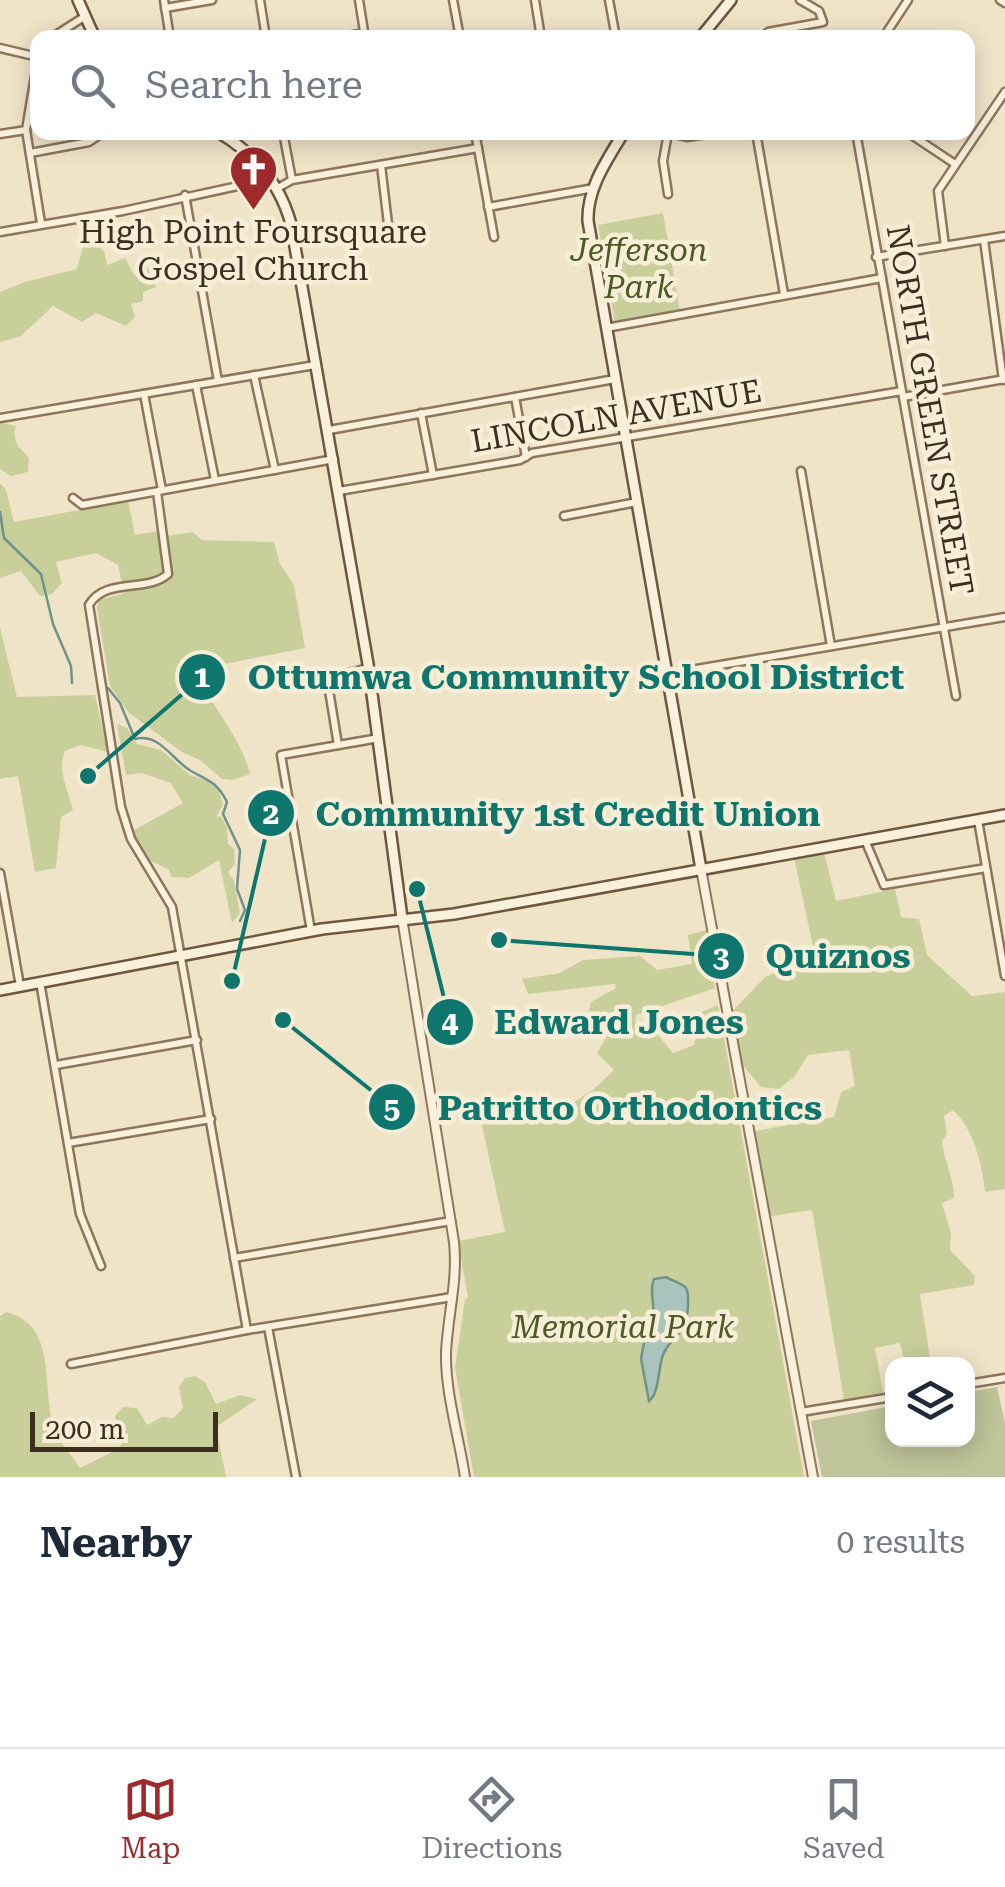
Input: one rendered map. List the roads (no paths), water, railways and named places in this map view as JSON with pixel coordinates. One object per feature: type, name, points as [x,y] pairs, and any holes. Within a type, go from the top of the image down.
[{"type":"main road","points":[[78,0],[91,30]]},
{"type":"main road","points":[[707,30],[731,0]]},
{"type":"main road","points":[[229,140],[252,156],[273,184],[291,224],[369,668],[402,918]]},
{"type":"main road","points":[[620,140],[594,188],[588,221],[702,870]]},
{"type":"main road","points":[[0,990],[311,931],[454,914],[1005,815]]},
{"type":"street","points":[[169,30],[164,4],[212,0]]},
{"type":"street","points":[[260,0],[265,30]]},
{"type":"street","points":[[358,0],[363,30]]},
{"type":"street","points":[[453,0],[459,30]]},
{"type":"street","points":[[535,0],[540,30]]},
{"type":"street","points":[[609,0],[615,30]]},
{"type":"street","points":[[779,30],[823,22],[819,11],[800,0]]},
{"type":"street","points":[[888,30],[908,0]]},
{"type":"street","points":[[64,30],[84,17]]},
{"type":"street","points":[[0,48],[30,55]]},
{"type":"street","points":[[975,136],[1005,92]]},
{"type":"street","points":[[30,106],[26,130],[41,223]]},
{"type":"street","points":[[0,134],[26,130]]},
{"type":"street","points":[[30,153],[89,140]]},
{"type":"street","points":[[284,140],[292,180]]},
{"type":"street","points":[[476,140],[494,237]]},
{"type":"street","points":[[667,140],[663,161],[668,194]]},
{"type":"street","points":[[757,140],[784,294]]},
{"type":"street","name":"NORTH GREEN STREET","points":[[857,140],[956,696]]},
{"type":"street","points":[[919,140],[956,164]]},
{"type":"street","points":[[945,246],[937,199],[972,140]]},
{"type":"street","points":[[0,232],[123,211],[186,195],[478,148]]},
{"type":"street","points":[[381,165],[390,241]]},
{"type":"street","points":[[488,206],[594,188]]},
{"type":"street","points":[[186,195],[218,382]]},
{"type":"street","points":[[876,257],[1005,236]]},
{"type":"street","points":[[984,240],[1004,380]]},
{"type":"street","points":[[606,328],[882,278]]},
{"type":"street","points":[[0,418],[317,365]]},
{"type":"street","points":[[254,375],[274,470]]},
{"type":"street","points":[[328,430],[615,378]]},
{"type":"street","name":"LINCOLN AVENUE","points":[[339,491],[625,436],[1004,380]]},
{"type":"street","points":[[196,385],[215,480]]},
{"type":"street","points":[[144,394],[168,568],[165,578],[105,590],[94,596],[89,605],[121,807],[130,839],[172,907],[247,1330]]},
{"type":"street","points":[[515,396],[526,456]]},
{"type":"street","points":[[422,414],[432,475]]},
{"type":"street","points":[[73,498],[82,505],[334,459]]},
{"type":"street","points":[[801,471],[832,646]]},
{"type":"street","points":[[564,516],[637,502]]},
{"type":"street","points":[[667,674],[1005,616]]},
{"type":"street","points":[[338,745],[327,678],[369,668]]},
{"type":"street","points":[[311,931],[280,755],[379,738]]},
{"type":"street","points":[[978,820],[1005,976]]},
{"type":"street","points":[[865,840],[884,884],[986,868]]},
{"type":"street","points":[[702,870],[813,1477]]},
{"type":"street","points":[[0,874],[20,986]]},
{"type":"street","points":[[993,907],[1005,904]]},
{"type":"street","points":[[402,918],[451,1220],[457,1276],[446,1356],[466,1477]]},
{"type":"street","points":[[40,982],[80,1214],[101,1266]]},
{"type":"street","points":[[56,1065],[197,1040]]},
{"type":"street","points":[[68,1143],[211,1119]]},
{"type":"street","points":[[234,1258],[451,1220]]},
{"type":"street","points":[[71,1364],[247,1330],[454,1297]]},
{"type":"street","points":[[268,1327],[296,1477]]},
{"type":"street","points":[[975,1383],[1005,1378]]},
{"type":"street","points":[[800,1412],[885,1398]]},
{"type":"water","points":[[666,1277],[686,1288],[687,1312],[684,1326],[664,1353],[649,1401],[641,1359],[647,1325],[653,1316],[652,1284],[654,1279]]},
{"type":"waterway","points":[[0,512],[4,538],[41,574],[53,624],[71,666],[72,683]]},
{"type":"waterway","points":[[108,688],[120,703],[135,739],[158,743],[184,766],[212,783],[227,802],[223,814],[240,850],[237,889],[245,910],[240,921]]},
{"type":"place","name":"High Point Foursquare Gospel Church","points":[[253,212]]},
{"type":"place","name":"Ottumwa Community School District","points":[[88,776]]},
{"type":"place","name":"Edward Jones","points":[[417,889]]},
{"type":"place","name":"Quiznos","points":[[499,940]]},
{"type":"place","name":"Community 1st Credit Union","points":[[232,981]]},
{"type":"place","name":"Patritto Orthodontics","points":[[283,1020]]},
{"type":"park label","name":"Jefferson Park","points":[[639,268]]},
{"type":"park label","name":"Memorial Park","points":[[623,1327]]}]
